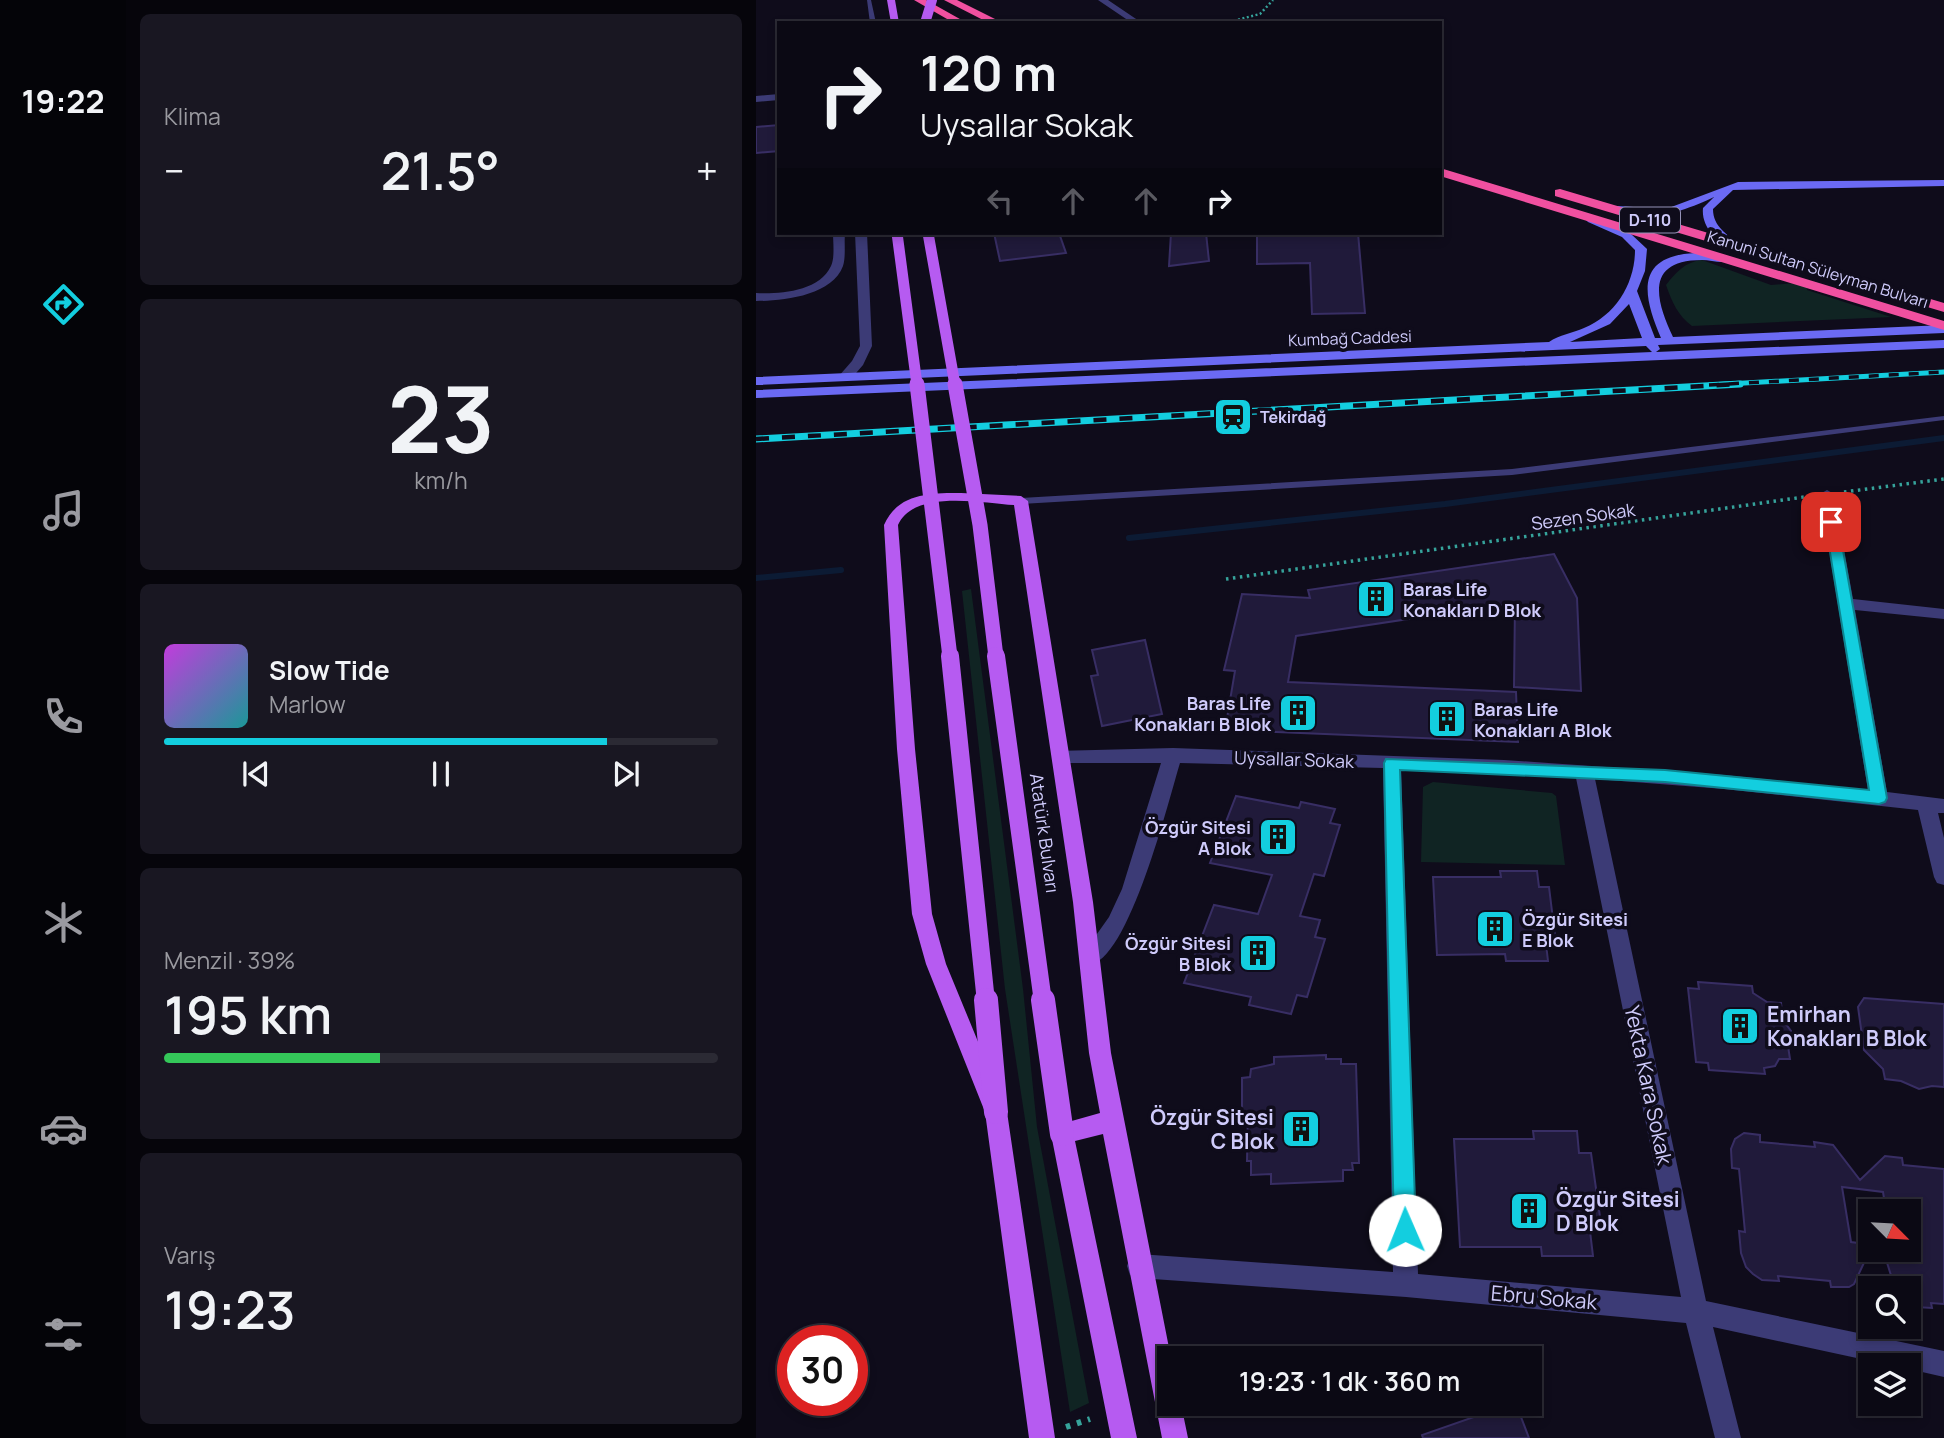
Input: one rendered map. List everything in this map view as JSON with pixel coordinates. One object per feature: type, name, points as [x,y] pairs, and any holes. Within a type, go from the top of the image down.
[{"type":"highway","points":[[919,0],[958,21]]},
{"type":"highway","points":[[949,0],[994,21]]},
{"type":"highway","points":[[1442,159],[1523,182]]},
{"type":"highway","name":"Kanuni Sultan Süleyman Bulvarı","points":[[1442,173],[1944,327]]},
{"type":"highway","name":"Kanuni Sultan Süleyman Bulvarı","points":[[1549,190],[1944,308]]},
{"type":"main road","points":[[891,0],[895,21]]},
{"type":"main road","points":[[926,21],[932,0]]},
{"type":"main road","points":[[897,235],[935,522],[982,952],[996,1112],[1041,1438]]},
{"type":"main road","name":"Atatürk Bulvarı","points":[[928,235],[980,526],[1006,738],[1062,1134],[1124,1438]]},
{"type":"main road","points":[[996,1112],[936,964],[922,914],[905,749],[891,525],[897,512],[905,505],[953,497],[1021,502],[1062,756],[1111,1121],[1175,1438]]},
{"type":"main road","points":[[1062,1134],[1111,1121]]},
{"type":"street","points":[[1102,0],[1135,21]]},
{"type":"street","points":[[756,99],[777,97]]},
{"type":"street","points":[[1616,209],[1669,212],[1725,188],[1762,185],[1944,183]]},
{"type":"street","points":[[1731,244],[1709,225],[1706,218],[1708,208],[1717,198],[1730,192],[1762,185]]},
{"type":"street","points":[[1543,348],[1597,327],[1609,318],[1631,291],[1639,271],[1641,250],[1626,235],[1587,216]]},
{"type":"street","points":[[756,297],[786,297],[830,276],[837,266],[839,235]]},
{"type":"street","points":[[845,377],[858,362],[866,346],[860,235]]},
{"type":"street","points":[[1631,291],[1650,343],[1659,357],[1669,342],[1652,296],[1653,283],[1664,267],[1685,256],[1731,260]]},
{"type":"street","name":"Kumbağ Caddesi","points":[[756,381],[973,369],[1543,348],[1944,327]]},
{"type":"street","name":"Kumbağ Caddesi","points":[[756,394],[1944,344]]},
{"type":"street","points":[[1827,494],[1879,798]]},
{"type":"street","points":[[1845,604],[1944,614]]},
{"type":"street","points":[[1090,958],[1117,922],[1132,889],[1174,755]]},
{"type":"street","name":"Uysallar Sokak","points":[[1062,756],[1174,755],[1584,771],[1935,804]]},
{"type":"street","points":[[1392,763],[1406,1285]]},
{"type":"street","name":"Yekta Kara Sokak","points":[[1584,771],[1696,1311],[1728,1438]]},
{"type":"street","points":[[1935,804],[1944,877]]},
{"type":"street","name":"Ebru Sokak","points":[[1139,1266],[1406,1285],[1696,1311],[1944,1364]]},
{"type":"lane","points":[[869,0],[873,21]]},
{"type":"lane","points":[[1021,502],[1512,472],[1944,418]]},
{"type":"path","points":[[1233,21],[1261,14],[1273,0]]},
{"type":"path","name":"Sezen Sokak","points":[[1226,579],[1827,494],[1944,480]]},
{"type":"path","points":[[1066,1427],[1090,1419]]},
{"type":"green space","points":[[1702,260],[1771,285],[1808,285],[1807,290],[1891,317],[1692,326],[1676,308],[1666,285],[1681,268]]},
{"type":"green space","points":[[971,589],[1023,989],[1037,1127],[1089,1403],[1070,1412],[1005,989],[962,591]]},
{"type":"green space","points":[[1433,782],[1552,793],[1556,796],[1565,865],[1421,862],[1423,787]]},
{"type":"building","points":[[777,125],[777,151],[756,153],[756,127]]},
{"type":"building","points":[[994,235],[1060,235],[1066,253],[1000,261]]},
{"type":"building","points":[[1171,235],[1206,235],[1209,261],[1169,266]]},
{"type":"building","points":[[1257,235],[1358,235],[1365,313],[1312,314],[1310,263],[1257,264]]},
{"type":"building","points":[[1554,554],[1577,598],[1581,691],[1514,687],[1515,603],[1296,636],[1288,682],[1516,692],[1518,742],[1225,730],[1235,671],[1224,670],[1242,594],[1310,598],[1308,590]]},
{"type":"building","points":[[1145,640],[1162,714],[1102,726],[1091,676],[1098,675],[1092,650]]},
{"type":"building","points":[[1236,796],[1299,808],[1301,802],[1335,809],[1330,823],[1340,825],[1324,876],[1314,874],[1300,916],[1320,920],[1315,937],[1325,939],[1307,997],[1297,995],[1291,1014],[1249,1005],[1251,997],[1184,983],[1214,905],[1258,914],[1272,875],[1210,863]]},
{"type":"building","name":"Özgür Sitesi E Blok","points":[[1500,871],[1537,871],[1539,887],[1549,887],[1556,944],[1546,944],[1548,961],[1506,961],[1505,954],[1437,955],[1433,877],[1501,877]]},
{"type":"building","name":"Emirhan Konakları B Blok","points":[[1698,982],[1752,986],[1753,993],[1767,1002],[1781,1003],[1783,1020],[1791,1031],[1788,1046],[1790,1059],[1779,1059],[1775,1066],[1764,1068],[1765,1074],[1709,1070],[1708,1063],[1696,1062],[1688,988],[1699,989]]},
{"type":"building","points":[[1864,998],[1944,1004],[1944,1087],[1919,1089],[1901,1081],[1885,1079],[1883,1069],[1864,1050],[1858,1007]]},
{"type":"building","name":"Özgür Sitesi C Blok","points":[[1326,1055],[1326,1059],[1341,1059],[1341,1064],[1356,1064],[1359,1163],[1352,1163],[1353,1170],[1343,1170],[1343,1181],[1271,1184],[1271,1174],[1251,1175],[1251,1161],[1247,1161],[1248,1112],[1242,1112],[1242,1078],[1250,1077],[1251,1069],[1274,1064],[1274,1057]]},
{"type":"building","name":"Özgür Sitesi D Blok","points":[[1533,1131],[1577,1131],[1579,1153],[1591,1153],[1602,1231],[1590,1231],[1593,1256],[1542,1256],[1541,1247],[1460,1247],[1454,1139],[1534,1139]]},
{"type":"building","points":[[1744,1133],[1760,1135],[1760,1142],[1815,1147],[1814,1142],[1833,1145],[1860,1180],[1885,1156],[1902,1158],[1903,1165],[1944,1169],[1944,1304],[1931,1303],[1932,1308],[1921,1307],[1921,1276],[1891,1276],[1887,1262],[1922,1262],[1922,1199],[1884,1199],[1883,1192],[1842,1187],[1851,1242],[1858,1243],[1858,1262],[1864,1262],[1854,1284],[1849,1287],[1831,1287],[1830,1281],[1778,1276],[1779,1281],[1762,1280],[1753,1274],[1746,1267],[1741,1253],[1739,1231],[1745,1232],[1739,1169],[1732,1168],[1731,1149],[1735,1139]]},
{"type":"building","points":[[1477,1416],[1521,1416],[1529,1438],[1423,1438],[1422,1435]]},
{"type":"waterway","points":[[1129,538],[1445,504],[1944,438]]},
{"type":"waterway","points":[[756,578],[841,570]]},
{"type":"railway","points":[[1709,385],[1944,372]]},
{"type":"railway","points":[[756,439],[1740,384]]},
{"type":"place","name":"Tekirdağ","points":[[1233,417]]},
{"type":"place","name":"Baras Life Konakları D Blok","points":[[1376,599]]},
{"type":"place","name":"Baras Life Konakları B Blok","points":[[1298,713]]},
{"type":"place","name":"Baras Life Konakları A Blok","points":[[1447,719]]},
{"type":"place","name":"Özgür Sitesi A Blok","points":[[1278,837]]},
{"type":"place","name":"Özgür Sitesi E Blok","points":[[1495,929]]},
{"type":"place","name":"Özgür Sitesi B Blok","points":[[1258,953]]},
{"type":"place","name":"Emirhan Konakları B Blok","points":[[1740,1026]]},
{"type":"place","name":"Özgür Sitesi C Blok","points":[[1301,1129]]},
{"type":"place","name":"Özgür Sitesi D Blok","points":[[1529,1211]]},
{"type":"route","points":[[1405,1230],[1392,763],[1665,776],[1879,798],[1831,522]]}]
